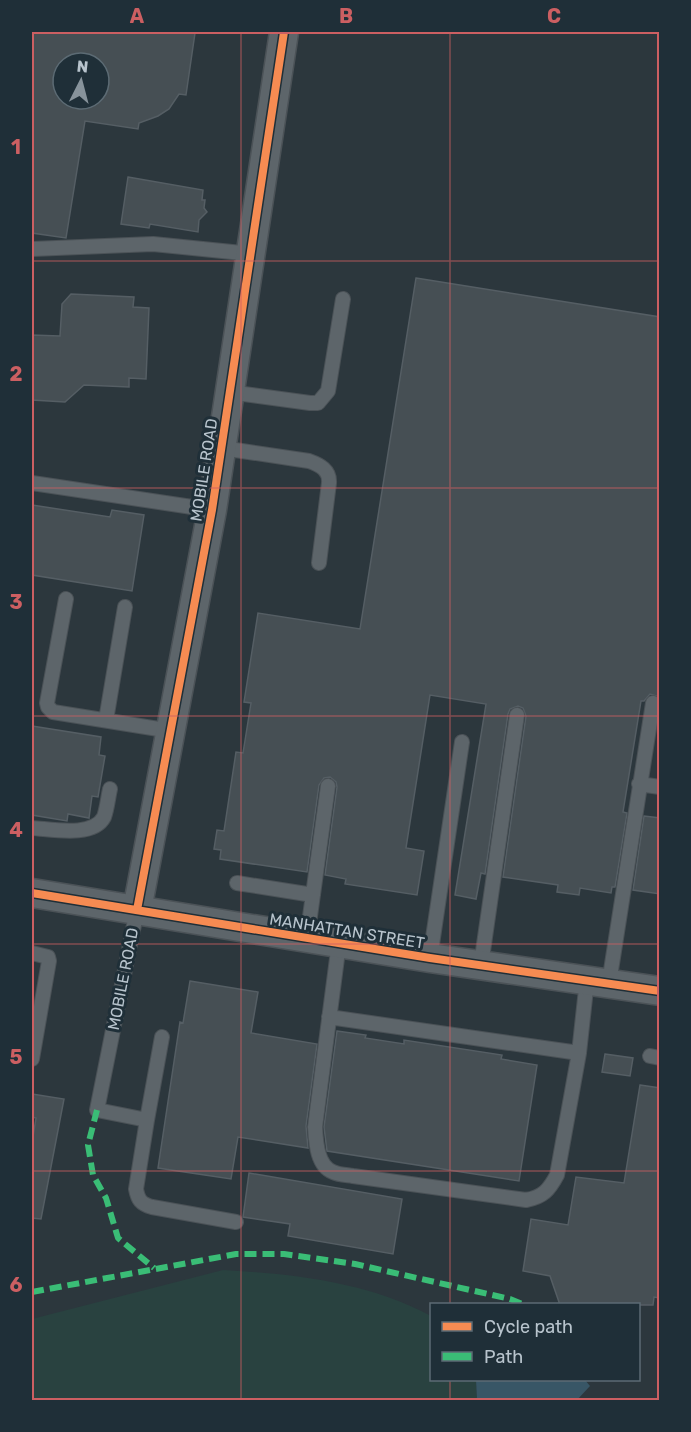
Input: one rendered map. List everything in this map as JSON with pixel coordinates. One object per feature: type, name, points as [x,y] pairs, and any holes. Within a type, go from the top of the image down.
[{"type":"street","name":"MOBILE ROAD","points":[[137,910],[213,510],[284,32]]},
{"type":"street","name":"MANHATTAN STREET","points":[[32,894],[430,958],[660,991]]},
{"type":"lane","points":[[32,249],[153,244],[252,254]]},
{"type":"lane","points":[[229,392],[310,403],[318,403],[324,399],[328,391],[343,299]]},
{"type":"lane","points":[[222,448],[309,461],[327,472],[329,483],[319,563]]},
{"type":"lane","points":[[32,483],[213,510]]},
{"type":"lane","points":[[66,599],[48,707],[53,712],[171,731]]},
{"type":"lane","points":[[106,720],[125,607]]},
{"type":"lane","points":[[339,943],[315,1127],[321,1161],[331,1172],[353,1176],[526,1200],[539,1197],[550,1188],[557,1175],[579,1053],[598,982],[639,784],[653,703]]},
{"type":"lane","points":[[481,965],[518,715]]},
{"type":"lane","points":[[430,958],[462,742]]},
{"type":"lane","points":[[639,784],[660,787]]},
{"type":"lane","points":[[307,938],[328,786]]},
{"type":"lane","points":[[32,828],[82,831],[93,827],[100,823],[104,816],[110,789]]},
{"type":"lane","points":[[237,883],[313,895]]},
{"type":"lane","name":"MOBILE ROAD","points":[[137,910],[97,1110],[147,1120]]},
{"type":"lane","points":[[32,953],[48,957],[49,961],[32,1059]]},
{"type":"lane","points":[[329,1017],[579,1053]]},
{"type":"lane","points":[[162,1037],[136,1189],[138,1197],[141,1202],[152,1208],[236,1222]]},
{"type":"green space","points":[[223,1270],[303,1277],[382,1295],[430,1316],[430,1381],[476,1381],[477,1400],[32,1400],[32,1319]]},
{"type":"water","points":[[476,1381],[586,1381],[590,1386],[577,1400],[477,1400]]},
{"type":"building","points":[[32,32],[195,33],[186,95],[179,94],[169,109],[139,123],[138,129],[85,121],[66,238],[32,233]]},
{"type":"building","points":[[128,177],[203,190],[202,200],[205,200],[204,208],[207,212],[199,220],[198,232],[150,224],[149,228],[121,224]]},
{"type":"building","points":[[416,278],[660,317],[660,697],[650,694],[644,701],[641,701],[623,812],[627,813],[615,887],[612,887],[611,893],[580,888],[579,895],[557,892],[558,885],[503,877],[526,716],[523,708],[518,706],[510,709],[508,714],[485,874],[481,873],[476,899],[455,895],[486,704],[430,695],[406,848],[424,851],[417,895],[345,884],[346,879],[325,875],[337,787],[336,782],[330,777],[324,778],[319,785],[307,872],[220,859],[221,850],[214,849],[217,830],[224,831],[236,752],[243,753],[251,703],[244,702],[258,613],[360,629]]},
{"type":"building","points":[[71,294],[134,297],[133,307],[149,308],[146,379],[129,378],[129,387],[84,385],[65,402],[32,400],[32,335],[60,336],[62,304]]},
{"type":"building","points":[[32,505],[110,517],[112,510],[144,515],[132,591],[32,575]]},
{"type":"building","points":[[32,726],[101,737],[99,755],[105,756],[98,797],[92,796],[89,818],[68,814],[67,821],[32,815]]},
{"type":"building","points":[[644,816],[660,818],[660,894],[633,890]]},
{"type":"building","points":[[190,981],[258,992],[251,1033],[317,1044],[306,1126],[308,1148],[238,1137],[231,1179],[158,1168],[180,1022],[183,1023]]},
{"type":"building","points":[[337,1031],[404,1044],[404,1040],[502,1055],[501,1059],[537,1065],[519,1181],[327,1151],[324,1127]]},
{"type":"building","points":[[605,1054],[633,1058],[630,1076],[602,1072]]},
{"type":"building","points":[[640,1085],[660,1088],[660,1298],[654,1297],[653,1305],[559,1303],[550,1276],[523,1271],[531,1219],[568,1225],[576,1177],[624,1183]]},
{"type":"building","points":[[32,1094],[64,1099],[41,1219],[32,1218],[32,1143],[36,1118],[32,1117]]},
{"type":"building","points":[[249,1173],[402,1199],[393,1254],[288,1236],[290,1224],[243,1217]]},
{"type":"marked path","points":[[97,1110],[88,1145],[93,1175],[106,1198],[118,1238],[154,1268]]},
{"type":"marked path","points":[[32,1292],[236,1254],[284,1254],[355,1264],[520,1303]]},
{"type":"cycle path","points":[[137,910],[212,510],[284,32]]},
{"type":"cycle path","points":[[32,893],[430,958],[660,991]]}]
